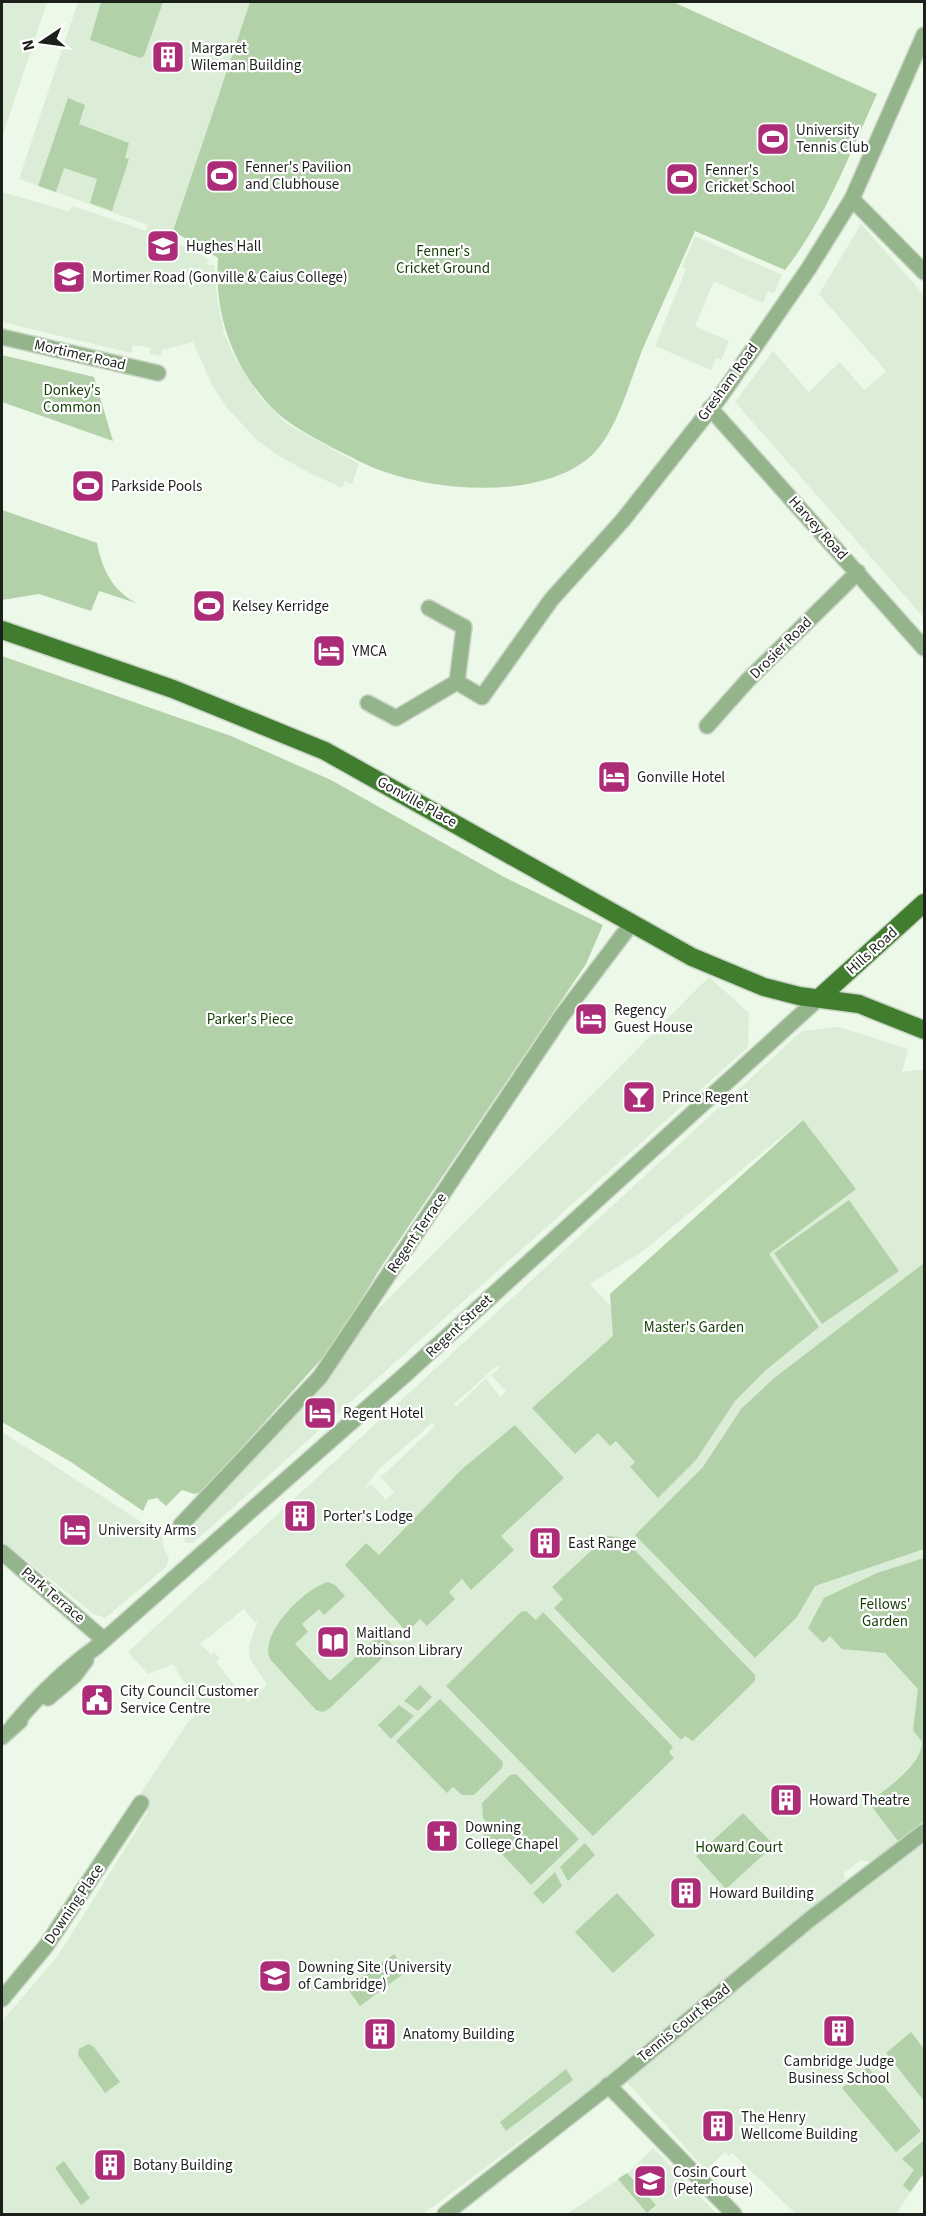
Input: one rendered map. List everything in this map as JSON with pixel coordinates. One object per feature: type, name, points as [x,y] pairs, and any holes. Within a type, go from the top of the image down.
[{"type":"main road","name":"Gonville Place","points":[[2,630],[173,689],[325,751],[692,957],[764,987],[859,1004],[924,1030]]},
{"type":"main road","name":"Hills Road","points":[[819,998],[924,903]]},
{"type":"street","name":"Gresham Road","points":[[457,682],[482,697],[551,600],[623,520],[710,408],[809,268],[852,199],[924,35]]},
{"type":"street","points":[[852,199],[924,272]]},
{"type":"street","name":"Mortimer Road","points":[[2,337],[158,374]]},
{"type":"street","name":"Harvey Road","points":[[710,408],[924,648]]},
{"type":"street","name":"Drosier Road","points":[[707,726],[748,680],[858,572]]},
{"type":"street","points":[[368,703],[396,718],[457,682],[464,627],[429,608]]},
{"type":"street","name":"Regent Terrace","points":[[181,1525],[320,1377],[559,1020],[632,923]]},
{"type":"street","name":"Regent Street","points":[[2,1737],[41,1692],[66,1668],[99,1644],[390,1388],[819,998]]},
{"type":"street","name":"Park Terrace","points":[[2,1552],[99,1644]]},
{"type":"street","name":"Downing Place","points":[[2,1999],[46,1946],[141,1803]]},
{"type":"street","name":"Tennis Court Road","points":[[452,2212],[809,1920],[924,1833]]},
{"type":"street","points":[[608,2085],[734,2214]]},
{"type":"shaded area","points":[[2,2],[47,2],[2,137]]},
{"type":"shaded area","name":"Hughes Hall","points":[[78,2],[250,2],[170,240],[207,258],[208,265],[214,265],[217,298],[224,333],[232,352],[260,397],[287,424],[359,464],[352,484],[345,481],[342,488],[279,456],[258,441],[228,409],[212,385],[193,342],[162,350],[161,356],[150,354],[151,348],[133,345],[131,353],[2,322],[2,192],[68,211],[73,206],[146,231],[148,225],[19,179]]},
{"type":"shaded area","points":[[861,224],[924,295],[924,618],[735,402],[773,351],[809,392],[840,362],[864,390],[886,371],[819,294]]},
{"type":"shaded area","points":[[695,236],[782,275],[774,293],[768,291],[763,303],[714,281],[695,326],[729,341],[721,360],[716,358],[711,370],[655,346],[686,269],[682,267]]},
{"type":"shaded area","points":[[709,977],[749,1013],[748,1047],[193,1543],[187,1543],[184,1540],[186,1533],[377,1310]]},
{"type":"shaded area","points":[[839,1027],[908,1049],[902,1072],[924,1069],[924,1825],[872,1863],[861,1860],[844,1873],[845,1879],[839,1889],[615,2071],[423,2214],[2,2214],[2,2021],[56,1958],[78,1924],[148,1812],[137,1799],[189,1721],[201,1710],[173,1664],[148,1674],[128,1652],[802,1031]],"holes":[[[809,1114],[610,1294],[611,1307],[590,1284],[643,1251]],[[498,1365],[500,1367],[491,1375],[506,1391],[500,1397],[486,1378],[456,1407],[454,1404]],[[432,1423],[435,1426],[381,1477],[394,1492],[386,1500],[371,1484],[364,1489],[378,1470]],[[244,1609],[255,1622],[258,1619],[249,1647],[250,1659],[267,1685],[248,1702],[216,1662],[220,1658],[214,1652],[211,1655],[200,1644]]]},
{"type":"shaded area","name":"University Arms","points":[[2,1432],[162,1535],[164,1550],[169,1558],[166,1567],[105,1618],[94,1614],[2,1541]]},
{"type":"shaded area","points":[[924,1839],[924,2173],[896,2214],[796,2214],[732,2153],[729,2156],[725,2152],[706,2170],[625,2080],[799,1935]]},
{"type":"shaded area","name":"Cosin Court (Peterhouse)","points":[[653,2148],[717,2214],[567,2214],[630,2171]]},
{"type":"green space","points":[[101,2],[163,2],[144,56],[140,58],[90,40]]},
{"type":"green space","name":"Fenner's Cricket Ground","points":[[250,2],[673,2],[877,94],[825,208],[785,270],[695,231],[643,348],[615,420],[608,434],[590,457],[569,471],[545,480],[518,485],[490,488],[434,484],[408,479],[364,464],[300,429],[271,407],[246,374],[228,338],[219,299],[218,258],[173,231]]},
{"type":"green space","points":[[68,98],[85,105],[79,124],[129,143],[125,158],[129,159],[112,211],[90,203],[97,179],[64,168],[56,192],[38,186]]},
{"type":"green space","name":"Donkey's Common","points":[[2,355],[94,377],[113,441],[2,402]]},
{"type":"green space","points":[[2,510],[97,543],[109,578],[120,592],[136,603],[99,591],[91,611],[39,594],[2,600]]},
{"type":"green space","name":"Parker's Piece","points":[[2,656],[231,736],[331,780],[504,877],[603,925],[586,964],[381,1267],[333,1346],[202,1492],[194,1494],[182,1490],[166,1506],[157,1498],[148,1500],[143,1511],[71,1462],[2,1422]]},
{"type":"green space","name":"Master's Garden","points":[[803,1120],[856,1189],[769,1254],[819,1327],[766,1370],[735,1401],[696,1460],[658,1498],[630,1467],[635,1462],[616,1441],[610,1446],[598,1433],[575,1454],[532,1408],[613,1336],[610,1294]]},
{"type":"green space","points":[[849,1200],[899,1271],[822,1324],[774,1253]]},
{"type":"green space","points":[[924,1263],[924,1549],[815,1586],[797,1617],[755,1658],[635,1535],[703,1467],[741,1409],[773,1379]]},
{"type":"green space","points":[[515,1425],[564,1478],[501,1536],[514,1550],[471,1590],[462,1579],[449,1592],[455,1599],[427,1626],[420,1619],[407,1632],[345,1565],[366,1543],[379,1555],[461,1470]]},
{"type":"green space","points":[[607,1536],[619,1537],[626,1541],[755,1675],[755,1681],[693,1741],[685,1736],[681,1740],[554,1608],[563,1599],[552,1587]]},
{"type":"green space","name":"Fellows' Garden","points":[[924,1558],[924,1821],[898,1841],[869,1803],[910,1768],[920,1751],[922,1742],[913,1730],[918,1689],[885,1653],[842,1649],[830,1636],[823,1643],[808,1628],[824,1598],[877,1573]]},
{"type":"green space","points":[[328,1582],[335,1585],[345,1596],[324,1615],[319,1609],[302,1624],[308,1632],[295,1644],[330,1681],[381,1633],[394,1647],[323,1712],[316,1710],[270,1659],[268,1649],[277,1625],[286,1613],[308,1593]]},
{"type":"green space","points":[[526,1611],[536,1620],[543,1612],[673,1747],[669,1752],[674,1758],[593,1836],[446,1686],[521,1612]]},
{"type":"green space","points":[[420,1685],[432,1697],[418,1711],[404,1701]]},
{"type":"green space","points":[[440,1699],[503,1762],[502,1768],[474,1795],[462,1795],[453,1787],[447,1793],[396,1741]]},
{"type":"green space","points":[[399,1705],[414,1716],[391,1739],[378,1725]]},
{"type":"green space","points":[[516,1774],[579,1839],[531,1885],[483,1834],[490,1826],[483,1818],[482,1803],[510,1775]]},
{"type":"green space","name":"Howard Court","points":[[743,1813],[774,1845],[726,1889],[696,1856]]},
{"type":"green space","points":[[585,1843],[595,1855],[568,1881],[560,1867]]},
{"type":"green space","points":[[555,1872],[562,1886],[543,1904],[533,1893]]},
{"type":"green space","points":[[617,1893],[655,1935],[613,1973],[575,1932]]},
{"type":"green space","points":[[394,1954],[407,1971],[360,2006],[347,1988]]},
{"type":"green space","points":[[911,2032],[924,2049],[924,2101],[886,2053]]},
{"type":"green space","points":[[88,2044],[94,2047],[120,2082],[105,2093],[78,2055],[79,2049]]},
{"type":"green space","points":[[868,2067],[921,2131],[896,2152],[842,2088]]},
{"type":"green space","points":[[566,2069],[573,2080],[506,2131],[500,2122]]},
{"type":"green space","points":[[924,2140],[924,2173],[910,2192],[903,2185],[914,2170],[902,2159]]},
{"type":"green space","points":[[64,2161],[90,2198],[81,2205],[55,2168]]},
{"type":"green space","points":[[627,2173],[656,2205],[647,2213],[618,2179]]},
{"type":"place","name":"Margaret Wileman Building","points":[[168,57]]},
{"type":"place","name":"University Tennis Club","points":[[773,139]]},
{"type":"place","name":"Fenner's Pavilion and Clubhouse","points":[[222,176]]},
{"type":"place","name":"Fenner's Cricket School","points":[[682,179]]},
{"type":"place","name":"Hughes Hall","points":[[163,246]]},
{"type":"place","name":"Mortimer Road (Gonville & Caius College)","points":[[69,277]]},
{"type":"place","name":"Parkside Pools","points":[[88,486]]},
{"type":"place","name":"Kelsey Kerridge","points":[[209,606]]},
{"type":"place","name":"YMCA","points":[[329,651]]},
{"type":"place","name":"Gonville Hotel","points":[[614,777]]},
{"type":"place","name":"Regency Guest House","points":[[591,1019]]},
{"type":"place","name":"Prince Regent","points":[[639,1097]]},
{"type":"place","name":"Regent Hotel","points":[[320,1413]]},
{"type":"place","name":"Porter's Lodge","points":[[300,1516]]},
{"type":"place","name":"University Arms","points":[[75,1530]]},
{"type":"place","name":"East Range","points":[[545,1543]]},
{"type":"place","name":"Maitland Robinson Library","points":[[333,1642]]},
{"type":"place","name":"City Council Customer Service Centre","points":[[97,1700]]},
{"type":"place","name":"Howard Theatre","points":[[786,1800]]},
{"type":"place","name":"Downing College Chapel","points":[[442,1836]]},
{"type":"place","name":"Howard Building","points":[[686,1893]]},
{"type":"place","name":"Downing Site (University of Cambridge)","points":[[275,1976]]},
{"type":"place","name":"Cambridge Judge Business School","points":[[839,2031]]},
{"type":"place","name":"Anatomy Building","points":[[380,2034]]},
{"type":"place","name":"The Henry Wellcome Building","points":[[718,2126]]},
{"type":"place","name":"Botany Building","points":[[110,2165]]},
{"type":"place","name":"Cosin Court (Peterhouse)","points":[[650,2181]]}]
